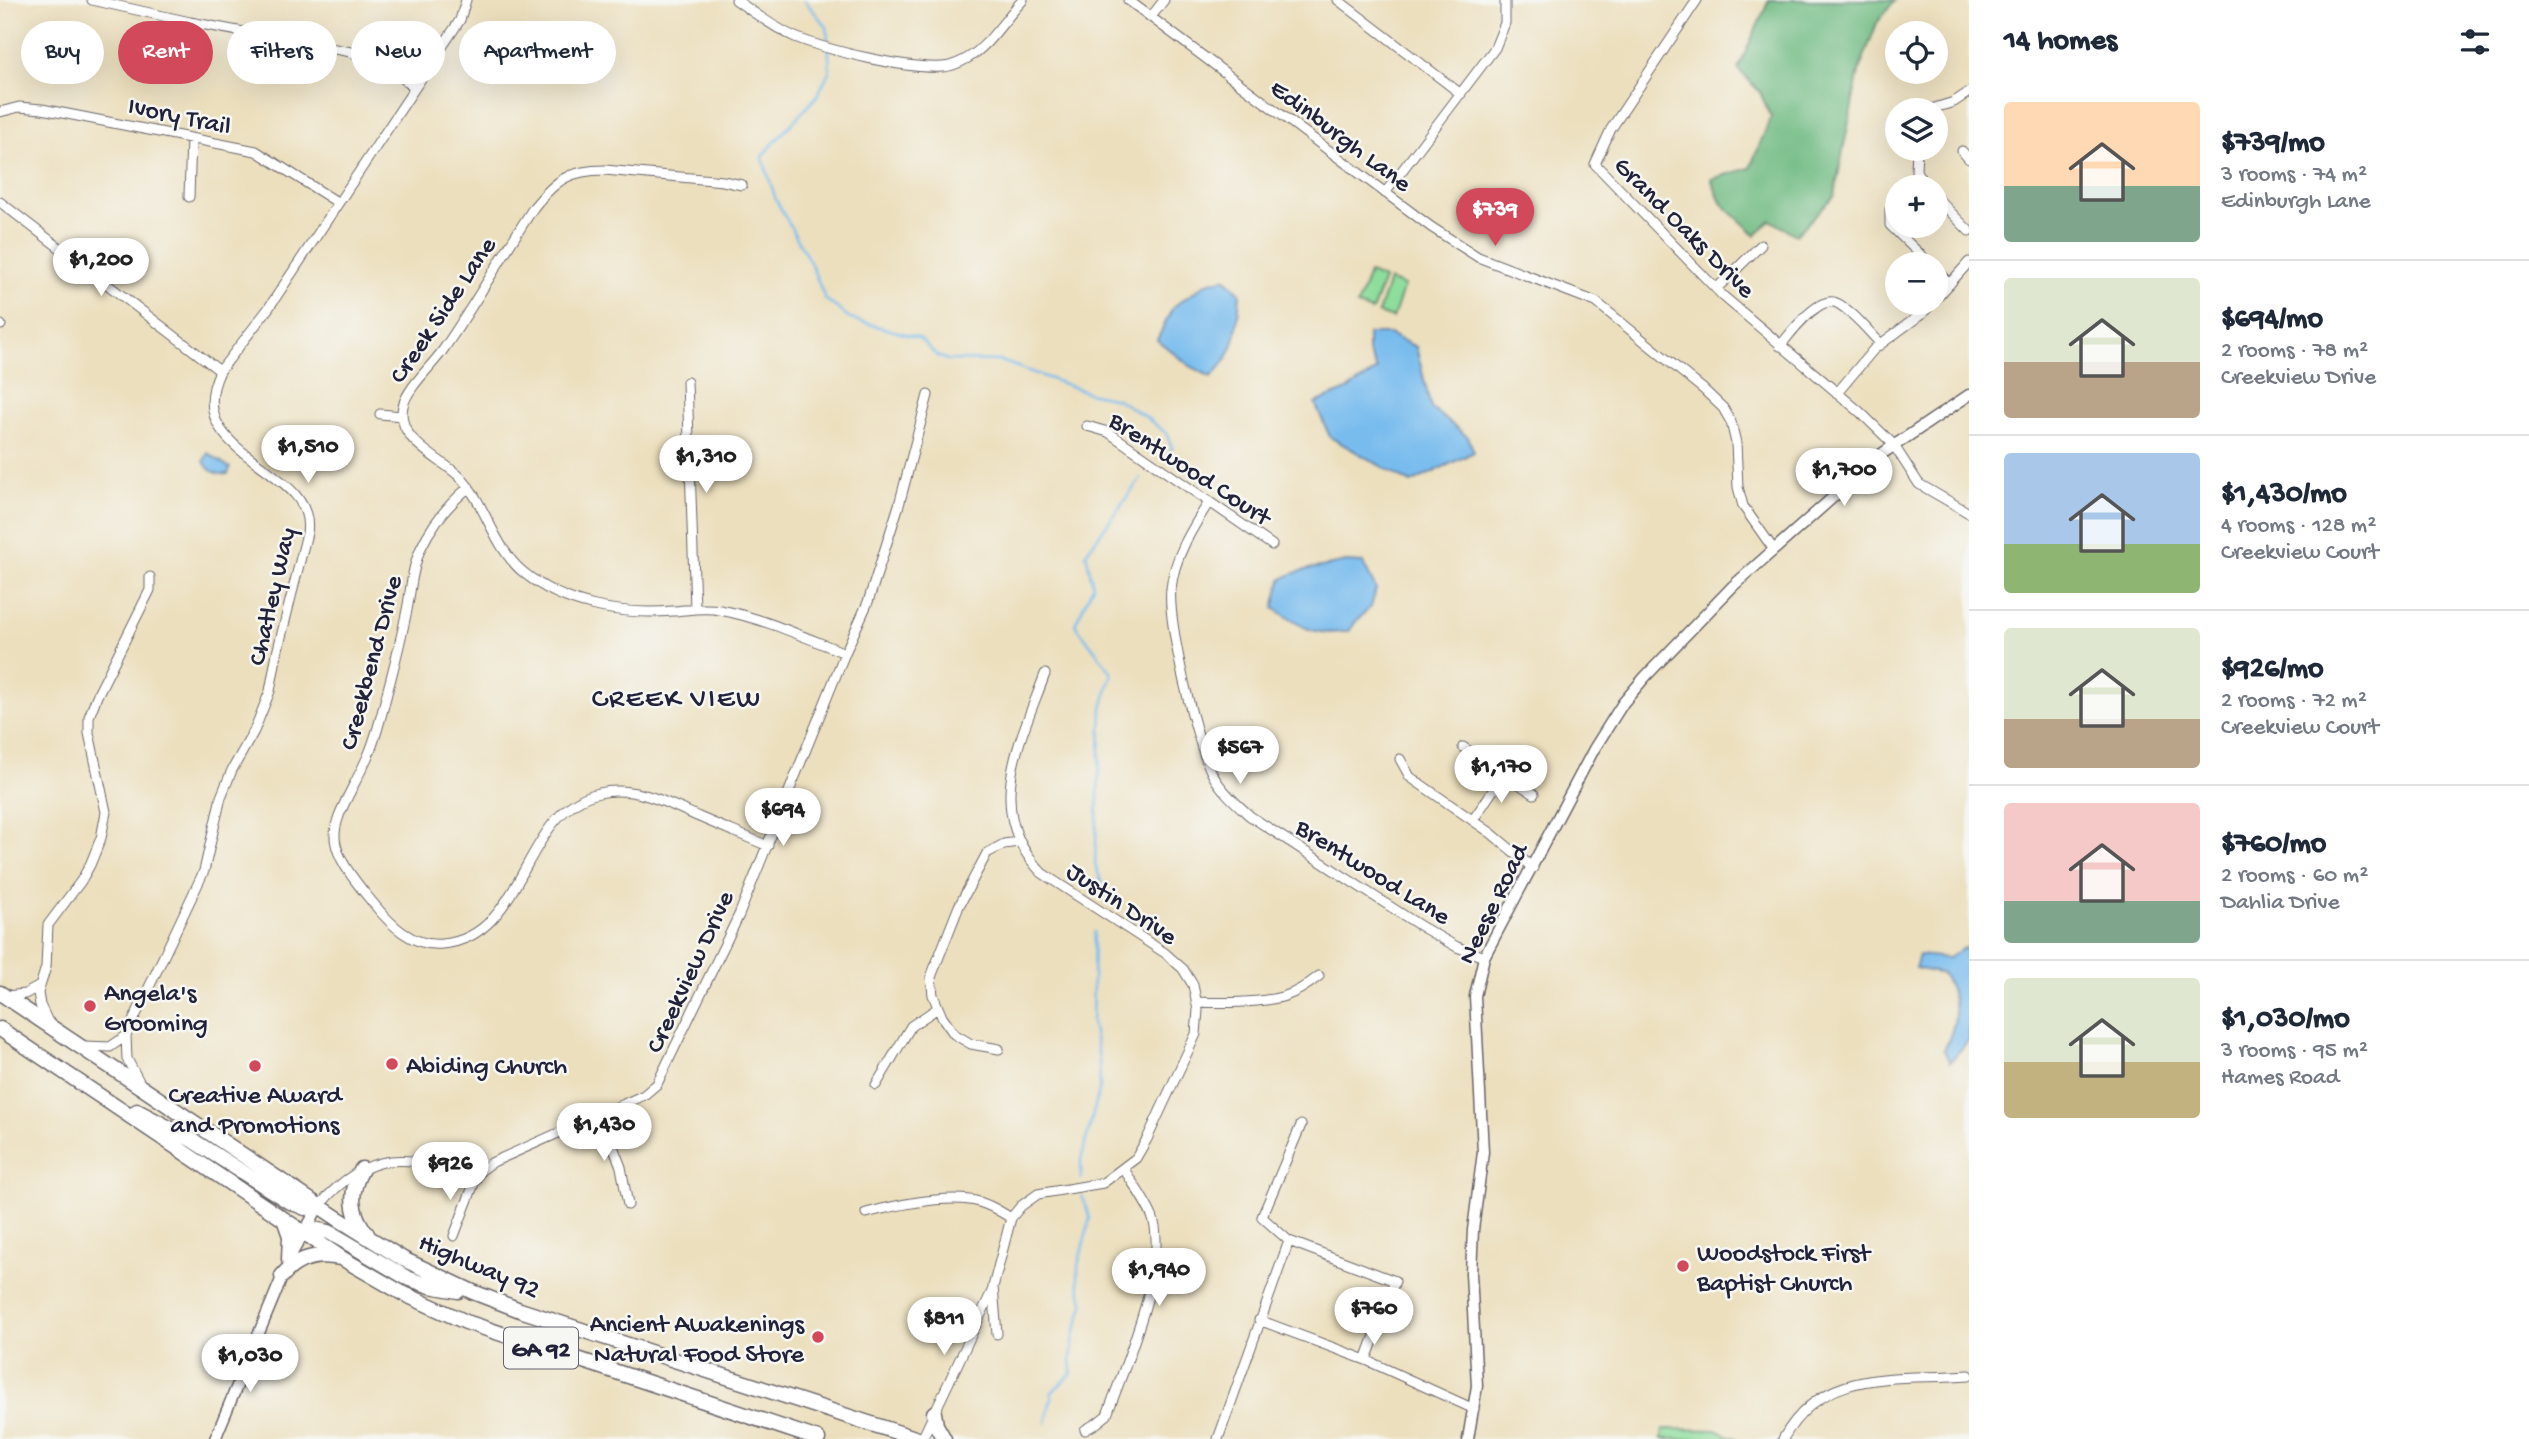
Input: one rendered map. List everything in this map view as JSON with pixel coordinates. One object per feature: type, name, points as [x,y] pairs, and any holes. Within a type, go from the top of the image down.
[{"type":"main road","name":"Highway 92","points":[[2,994],[319,1206],[434,1275],[520,1310],[920,1439]]},
{"type":"main road","name":"GA 92","points":[[0,1029],[343,1259],[409,1297],[466,1322],[818,1439]]},
{"type":"main road","points":[[112,1104],[146,1115],[184,1135],[288,1201],[304,1208],[319,1206]]},
{"type":"main road","points":[[362,1169],[355,1183],[352,1203],[359,1222],[375,1242]]},
{"type":"main road","points":[[284,1219],[291,1244],[289,1260]]},
{"type":"main road","points":[[303,1232],[314,1229],[329,1232],[416,1282],[443,1289],[473,1292]]},
{"type":"main road","points":[[282,1276],[306,1258],[328,1256],[343,1259]]},
{"type":"main road","points":[[934,1413],[936,1425],[944,1439]]},
{"type":"street","points":[[92,0],[190,22],[351,52],[391,69],[414,87]]},
{"type":"street","name":"Chatley Way","points":[[126,1036],[204,871],[221,797],[254,731],[270,691],[309,519],[297,496],[218,427],[211,399],[220,371],[268,309],[460,20],[466,0]]},
{"type":"street","points":[[736,0],[767,22],[796,37],[858,55],[914,66],[945,67],[968,58],[985,44],[1023,0]]},
{"type":"street","name":"Edinburgh Lane","points":[[1129,0],[1431,227],[1479,257],[1596,302],[1703,389],[1723,408],[1731,422],[1736,443],[1738,487],[1743,506],[1774,550]]},
{"type":"street","points":[[1151,17],[1164,0]]},
{"type":"street","points":[[1338,0],[1461,94]]},
{"type":"street","points":[[1385,193],[1495,48],[1505,23],[1505,0]]},
{"type":"street","name":"Grand Oaks Drive","points":[[1697,0],[1611,129],[1595,164],[1716,289],[1893,444],[1919,484],[1969,513]]},
{"type":"street","points":[[1948,104],[1969,92]]},
{"type":"street","name":"Ivory Trail","points":[[0,112],[19,107],[43,108],[256,151],[338,202]]},
{"type":"street","points":[[189,197],[191,139]]},
{"type":"street","name":"Creek Side Lane","points":[[742,185],[605,170],[586,170],[560,180],[549,188],[534,207],[442,351],[408,395],[403,405],[404,426],[416,443],[456,473],[469,487],[503,548],[514,563],[534,580],[589,605],[607,610],[673,611],[695,608],[743,615],[845,653]]},
{"type":"street","points":[[0,202],[220,371]]},
{"type":"street","points":[[1948,209],[1969,231]]},
{"type":"street","points":[[1903,238],[1918,252]]},
{"type":"street","points":[[1716,289],[1761,245]]},
{"type":"street","points":[[1950,284],[1969,262]]},
{"type":"street","points":[[1780,346],[1820,304],[1827,302],[1843,306],[1880,343]]},
{"type":"street","points":[[1837,393],[1880,343],[1920,315]]},
{"type":"street","points":[[687,382],[695,608]]},
{"type":"street","name":"Neese Road","points":[[1468,1439],[1478,1378],[1472,1297],[1472,1241],[1483,1152],[1475,996],[1485,957],[1594,749],[1623,703],[1709,610],[1893,444],[1969,395]]},
{"type":"street","name":"Creekview Drive","points":[[475,1181],[480,1171],[493,1162],[645,1096],[657,1084],[712,972],[768,846],[877,578],[928,396]]},
{"type":"street","points":[[380,414],[402,416]]},
{"type":"street","name":"Brentwood Court","points":[[1087,426],[1108,432],[1272,545]]},
{"type":"street","name":"Creekbend Drive","points":[[469,487],[452,501],[421,548],[394,667],[372,746],[337,818],[335,834],[339,859],[387,921],[414,940],[433,945],[461,941],[488,926],[556,820],[575,802],[586,796],[611,791],[625,791],[657,798],[768,846]]},
{"type":"street","name":"Brentwood Lane","points":[[1209,502],[1188,536],[1170,590],[1181,664],[1202,749],[1214,777],[1232,800],[1250,816],[1422,927],[1457,947],[1485,957]]},
{"type":"street","points":[[50,1026],[40,1005],[38,987],[46,967],[48,925],[81,881],[101,838],[106,812],[89,733],[89,717],[150,590],[150,577]]},
{"type":"street","name":"Justin Drive","points":[[1011,1217],[1038,1194],[1103,1183],[1124,1170],[1136,1158],[1147,1139],[1196,1034],[1193,985],[1182,969],[1155,947],[1042,873],[1027,858],[1018,842],[1012,820],[1012,764],[1045,674]]},
{"type":"street","points":[[1463,747],[1534,794]]},
{"type":"street","points":[[1399,759],[1409,777],[1473,820],[1533,868]]},
{"type":"street","points":[[1473,820],[1504,774]]},
{"type":"street","points":[[999,1049],[971,1044],[954,1034],[938,1008],[931,977],[959,906],[987,853],[1004,844],[1018,842]]},
{"type":"street","points":[[1196,1002],[1221,1003],[1285,996],[1305,987],[1319,976]]},
{"type":"street","points":[[2,994],[25,994],[38,987]]},
{"type":"street","points":[[876,1085],[911,1026],[938,1008]]},
{"type":"street","points":[[78,1044],[105,1048],[118,1044],[126,1036]]},
{"type":"street","points":[[126,1036],[127,1059],[142,1087]]},
{"type":"street","points":[[601,1115],[621,1167],[628,1205]]},
{"type":"street","points":[[1301,1125],[1262,1217],[1289,1241],[1395,1281],[1366,1360]]},
{"type":"street","points":[[215,1439],[289,1260],[319,1206],[340,1184],[362,1169],[385,1160],[414,1160],[451,1170],[475,1181],[454,1236]]},
{"type":"street","points":[[1085,1430],[1107,1415],[1155,1272],[1158,1242],[1152,1216],[1124,1170]]},
{"type":"street","points":[[866,1213],[906,1203],[971,1200],[994,1207],[1011,1217],[993,1287],[920,1439]]},
{"type":"street","points":[[1218,1439],[1289,1241]]},
{"type":"street","points":[[993,1287],[997,1334]]},
{"type":"street","points":[[1259,1320],[1366,1360],[1474,1409]]},
{"type":"street","points":[[1783,1439],[1794,1422],[1812,1404],[1853,1382],[1969,1375]]},
{"type":"green space","points":[[1769,0],[1895,0],[1877,23],[1859,71],[1834,196],[1796,235],[1770,220],[1756,235],[1722,204],[1711,179],[1750,168],[1771,117],[1760,92],[1738,69]]},
{"type":"green space","points":[[1369,273],[1384,279],[1372,311],[1357,306]]},
{"type":"green space","points":[[1389,280],[1404,286],[1393,318],[1378,313]]},
{"type":"green space","points":[[1663,1429],[1715,1430],[1737,1439],[1662,1439]]},
{"type":"water","points":[[1225,278],[1240,293],[1237,329],[1226,359],[1211,377],[1190,366],[1157,340],[1173,307],[1207,283]]},
{"type":"water","points":[[1368,334],[1389,334],[1416,347],[1431,408],[1468,437],[1474,452],[1411,483],[1330,437],[1315,403],[1347,390],[1377,370],[1368,352]]},
{"type":"water","points":[[208,453],[230,468],[228,474],[210,470],[204,461]]},
{"type":"water","points":[[1346,562],[1363,563],[1376,589],[1371,607],[1349,631],[1326,633],[1308,629],[1274,608],[1281,580],[1304,570]]},
{"type":"water","points":[[1964,948],[1969,950],[1969,1040],[1950,1062],[1944,1050],[1954,1021],[1952,995],[1943,974],[1915,968],[1919,955],[1948,958]]},
{"type":"waterway","points":[[804,0],[827,27],[830,70],[817,96],[762,156],[776,200],[812,266],[825,299],[851,319],[919,338],[937,356],[948,360],[1001,361],[1089,393],[1117,399],[1166,433],[1171,451]]},
{"type":"waterway","points":[[1106,896],[1095,864],[1102,708],[1112,673],[1075,624],[1093,586],[1086,553],[1141,478]]},
{"type":"waterway","points":[[1081,1179],[1081,1160],[1100,1087],[1099,1058],[1092,1023],[1094,932]]},
{"type":"waterway","points":[[1046,1423],[1052,1392],[1072,1373],[1074,1336],[1084,1305],[1078,1282],[1078,1266],[1090,1218],[1082,1196]]},
{"type":"place","name":"Angela's Grooming","points":[[90,1006]]},
{"type":"place","name":"Abiding Church","points":[[392,1064]]},
{"type":"place","name":"Creative Award and Promotions","points":[[255,1066]]},
{"type":"place","name":"Woodstock First Baptist Church","points":[[1683,1266]]},
{"type":"place","name":"Ancient Awakenings Natural Food Store","points":[[818,1337]]},
{"type":"district","name":"CREEK VIEW","points":[[677,696]]}]
